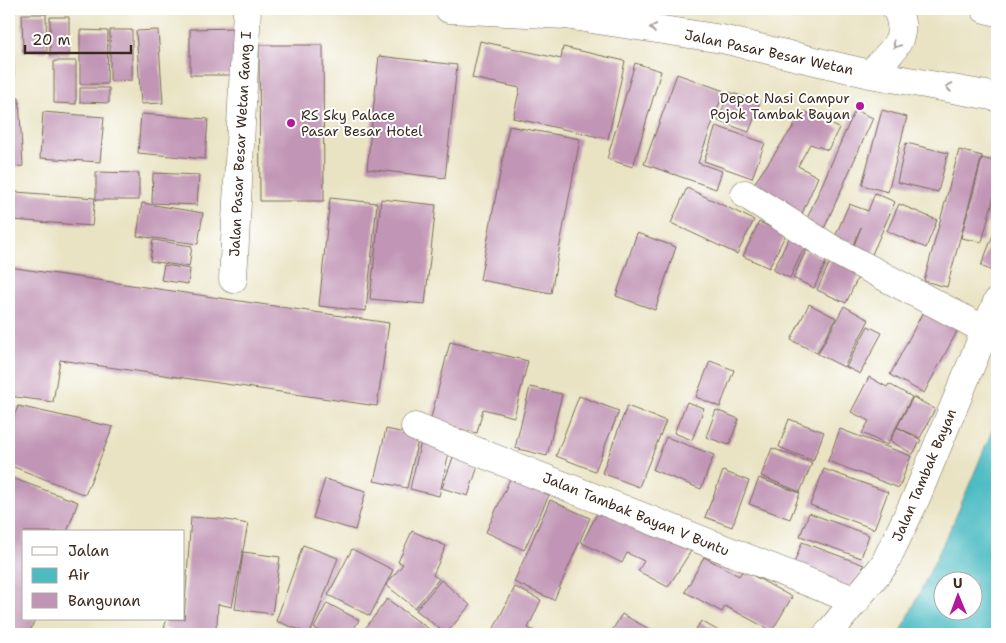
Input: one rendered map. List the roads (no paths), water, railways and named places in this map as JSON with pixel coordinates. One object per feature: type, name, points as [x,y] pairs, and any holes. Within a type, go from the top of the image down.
[{"type":"street","name":"Jalan Pasar Besar Wetan Gang I","points":[[233,279],[247,9]]},
{"type":"street","name":"Jalan Pasar Besar Wetan","points":[[449,9],[565,15],[722,39],[870,74],[997,97]]},
{"type":"street","points":[[870,74],[899,42],[902,25],[901,18],[896,9]]},
{"type":"street","points":[[985,9],[997,12]]},
{"type":"street","points":[[746,194],[832,249],[985,330]]},
{"type":"street","name":"Jalan Tambak Bayan","points":[[828,634],[884,565],[916,498],[997,302]]},
{"type":"street","name":"Jalan Tambak Bayan V Buntu","points":[[415,427],[856,601]]},
{"type":"water","points":[[997,419],[997,634],[900,634],[954,521]]},
{"type":"place","name":"Depot Nasi Campur Pojok Tambak Bayan","points":[[860,106]]},
{"type":"place","name":"RS Sky Palace Pasar Besar Hotel","points":[[291,123]]}]
